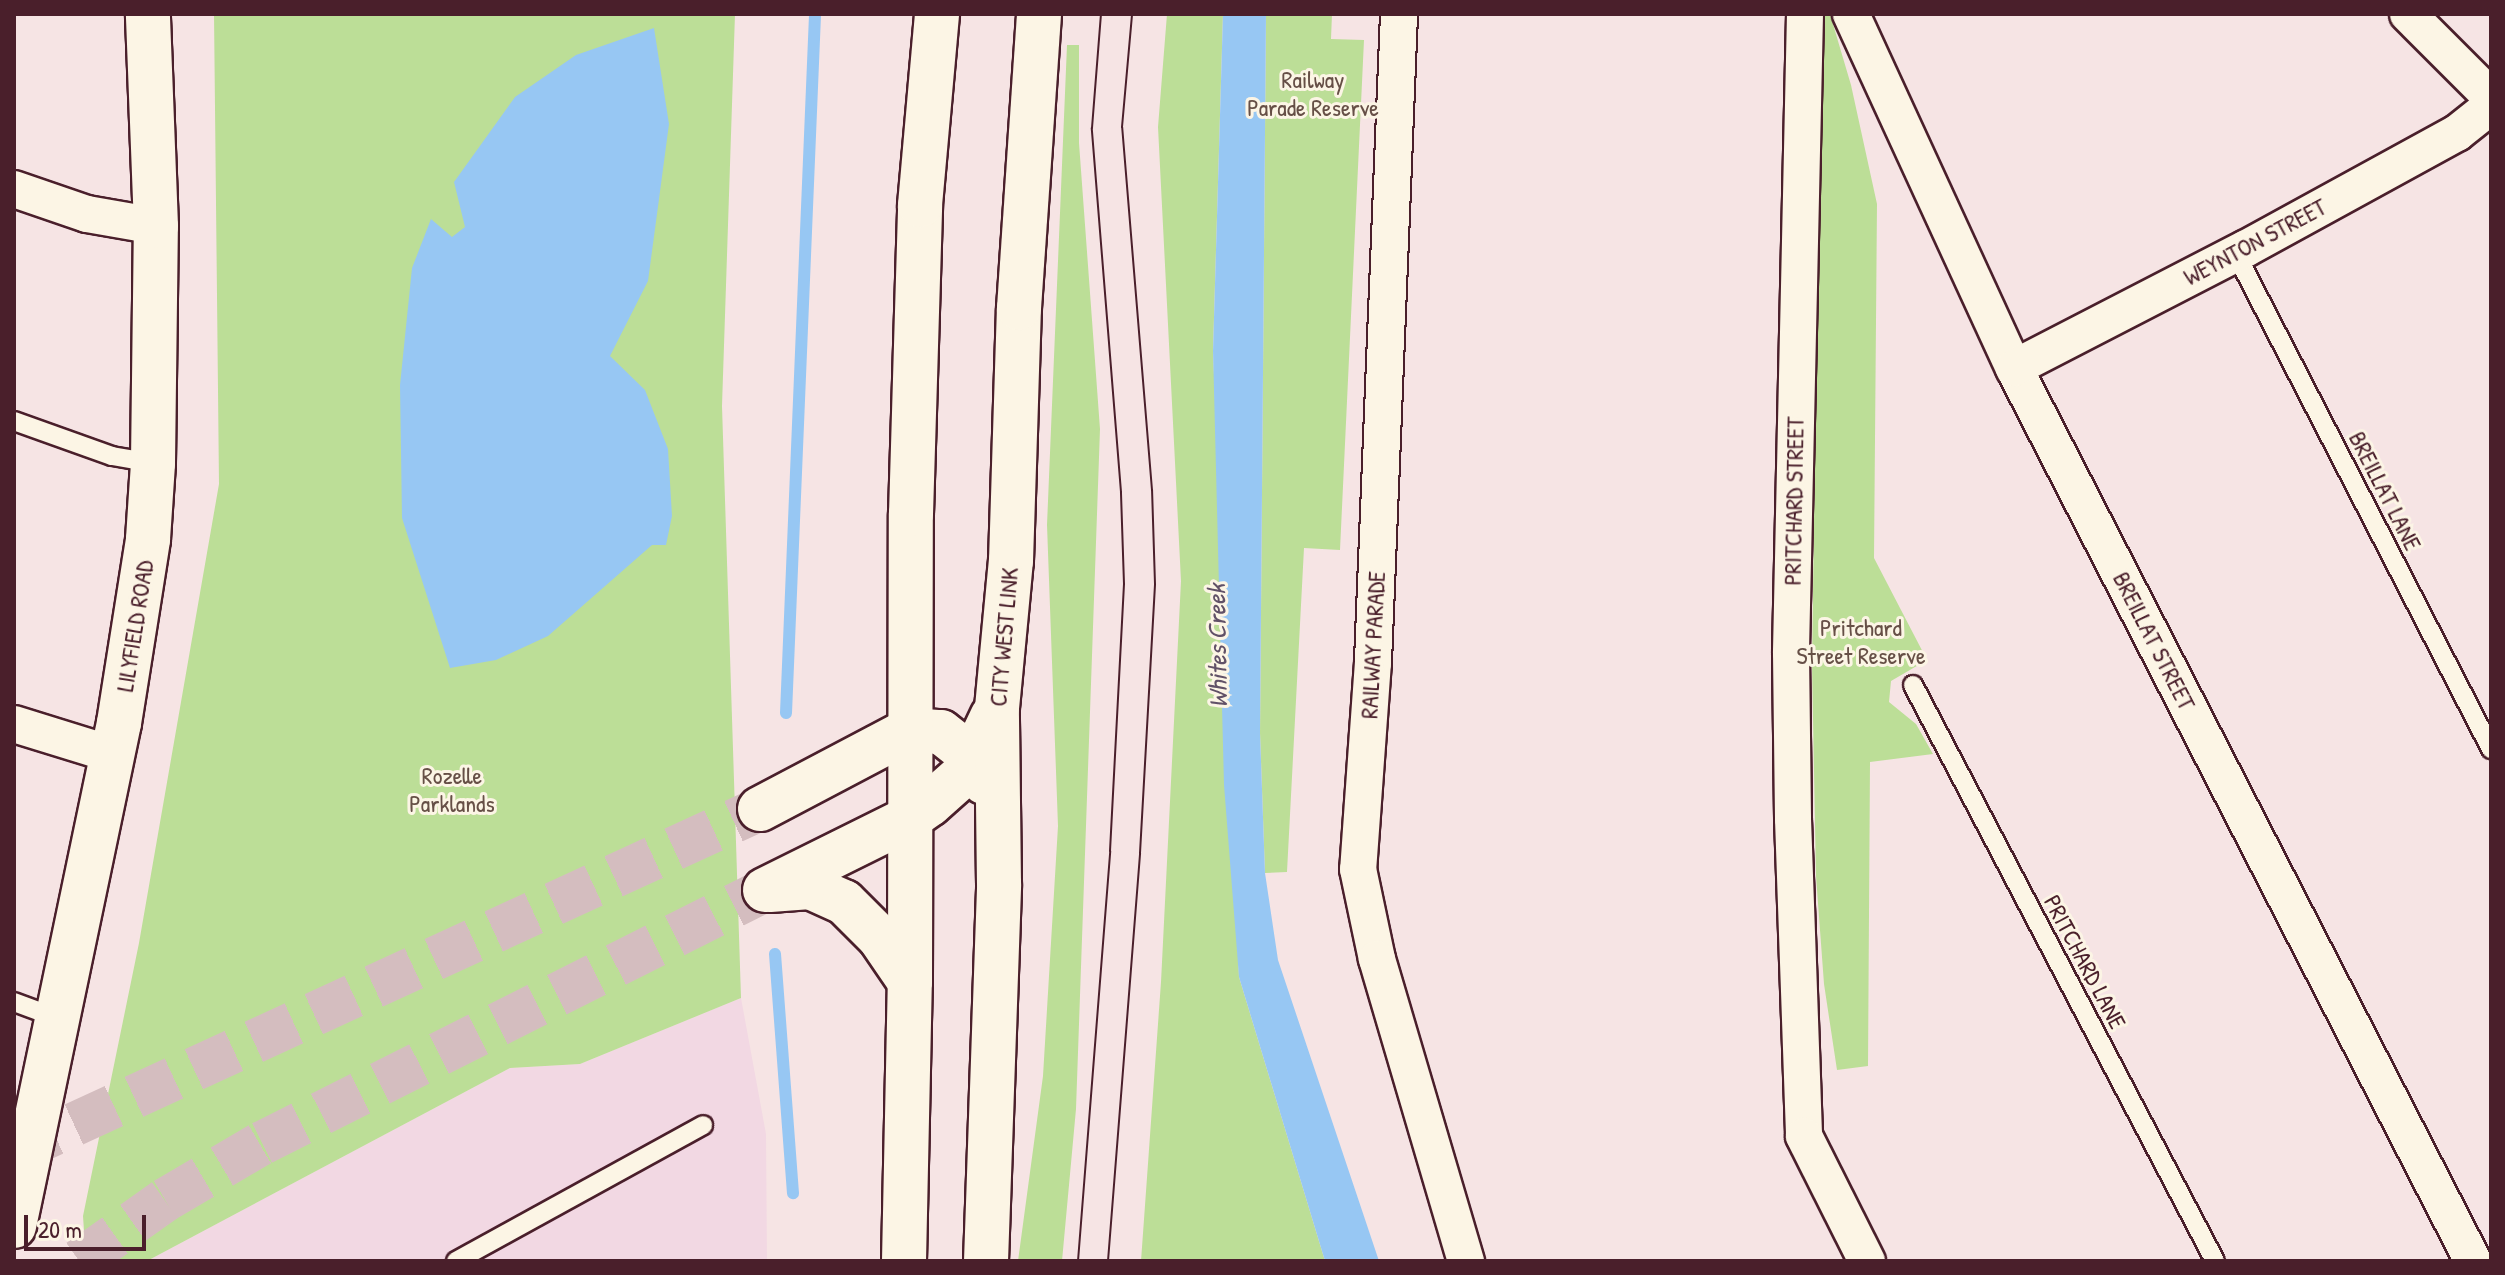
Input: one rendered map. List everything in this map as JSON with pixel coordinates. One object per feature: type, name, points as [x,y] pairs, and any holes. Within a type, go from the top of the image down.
[{"type":"main road","name":"LILYFIELD ROAD","points":[[14,1226],[140,600],[153,463],[156,226],[148,14]]},
{"type":"main road","points":[[904,1261],[910,982],[911,514],[920,205],[937,14]]},
{"type":"main road","name":"CITY WEST LINK","points":[[986,1261],[999,884],[997,708],[1011,561],[1019,308],[1039,14]]},
{"type":"main road","points":[[910,982],[880,938],[844,902],[810,887],[765,890],[910,818],[966,772],[997,708]]},
{"type":"main road","points":[[760,809],[910,730],[941,732],[964,750],[996,801]]},
{"type":"street","name":"RAILWAY PARADE","points":[[1399,14],[1374,647],[1358,869],[1377,959],[1466,1261]]},
{"type":"street","name":"PRITCHARD STREET","points":[[1805,14],[1791,653],[1793,819],[1800,942],[1804,1136],[1867,1261]]},
{"type":"street","name":"BREILLAT STREET","points":[[1851,14],[2014,368],[2473,1261]]},
{"type":"street","points":[[2408,14],[2491,97]]},
{"type":"street","name":"WEYNTON STREET","points":[[2014,368],[2236,254],[2457,133],[2491,106]]},
{"type":"street","points":[[14,189],[87,214],[156,226]]},
{"type":"street","points":[[14,724],[111,754]]},
{"type":"lane","name":"BREILLAT LANE","points":[[2236,254],[2491,749]]},
{"type":"lane","points":[[14,421],[112,456],[153,463]]},
{"type":"lane","name":"PRITCHARD LANE","points":[[1913,685],[2215,1261]]},
{"type":"lane","points":[[14,1002],[57,1018]]},
{"type":"lane","points":[[456,1261],[703,1125]]},
{"type":"shaded area","points":[[741,998],[766,1134],[767,1261],[147,1261],[510,1068],[580,1064]]},
{"type":"green space","name":"Rozelle Parklands","points":[[214,14],[735,14],[722,406],[741,998],[580,1064],[510,1068],[147,1261],[86,1261],[83,1216],[139,943],[219,484]]},
{"type":"green space","points":[[1167,14],[1223,14],[1213,351],[1239,977],[1325,1261],[1141,1261],[1161,982],[1181,581],[1158,127]]},
{"type":"green space","name":"Railway Parade Reserve","points":[[1266,14],[1332,14],[1331,39],[1364,40],[1340,550],[1304,548],[1287,872],[1265,873],[1260,733]]},
{"type":"green space","name":"Pritchard Street Reserve","points":[[1821,14],[1830,14],[1851,85],[1877,204],[1874,558],[1927,660],[1891,681],[1889,702],[1916,724],[1933,754],[1870,762],[1868,1066],[1837,1070],[1824,984],[1816,876],[1812,666]]},
{"type":"green space","points":[[1067,45],[1079,45],[1079,143],[1100,429],[1076,1109],[1062,1261],[1018,1261],[1043,1076],[1058,826],[1047,525]]},
{"type":"water","name":"Whites Creek","points":[[1223,14],[1266,14],[1260,733],[1265,873],[1278,960],[1379,1261],[1325,1261],[1239,977],[1224,785],[1213,351]]},
{"type":"water","points":[[654,28],[669,124],[657,214],[648,281],[610,356],[645,390],[668,449],[672,516],[666,545],[652,545],[548,636],[496,660],[450,668],[402,518],[400,385],[412,268],[431,219],[452,237],[465,227],[454,182],[515,97],[576,55]]},
{"type":"waterway","points":[[786,713],[815,14]]},
{"type":"waterway","points":[[775,954],[793,1193]]},
{"type":"tunnel","points":[[14,1152],[760,809]]},
{"type":"tunnel","points":[[79,1261],[165,1200],[262,1143],[765,890]]},
{"type":"tram line","points":[[1078,1261],[1110,851],[1124,584],[1121,492],[1092,128],[1101,14]]},
{"type":"tram line","points":[[1108,1261],[1140,853],[1155,584],[1152,490],[1122,127],[1132,14]]}]
